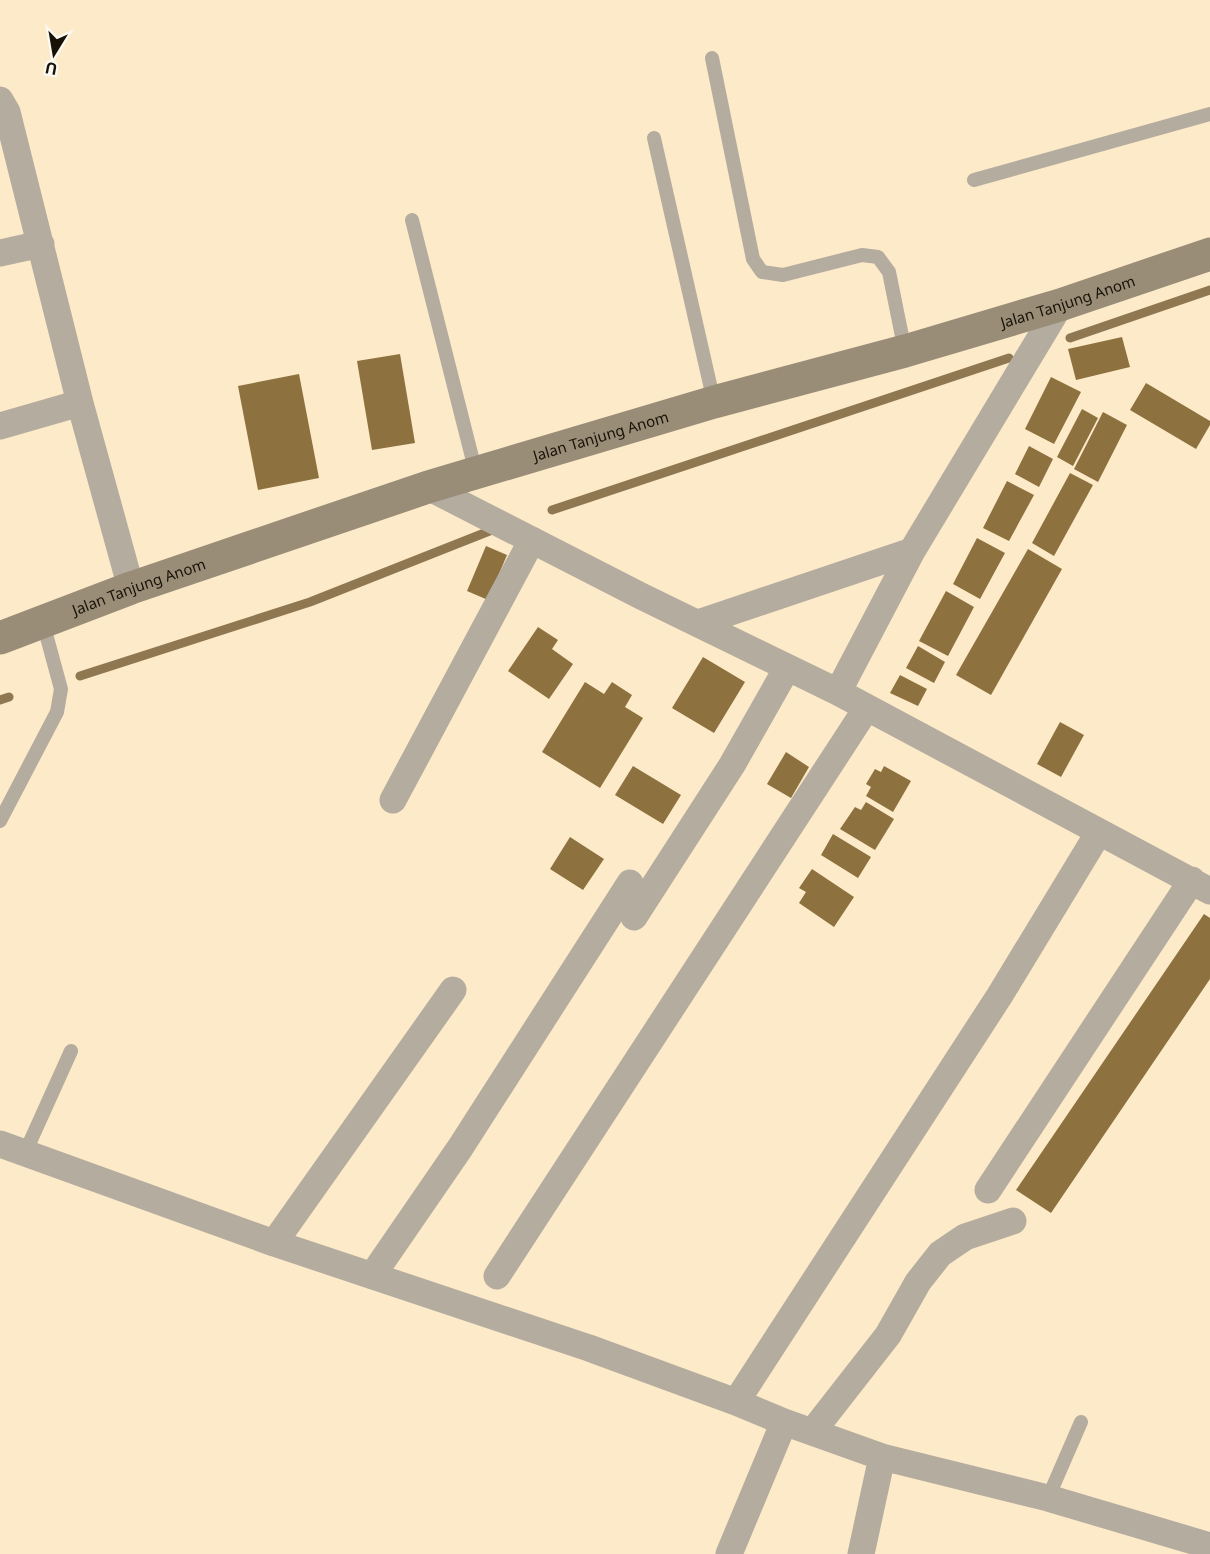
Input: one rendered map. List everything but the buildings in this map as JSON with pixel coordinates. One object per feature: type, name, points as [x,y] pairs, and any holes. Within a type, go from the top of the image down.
[{"type":"main road","name":"Jalan Tanjung Anom","points":[[0,638],[131,588],[428,487],[714,402],[905,351],[1060,305],[1210,254]]},
{"type":"street","points":[[0,100],[7,112],[80,403],[131,588]]},
{"type":"street","points":[[0,253],[41,244]]},
{"type":"street","points":[[838,692],[912,551],[1060,305]]},
{"type":"street","points":[[0,426],[80,403]]},
{"type":"street","points":[[428,487],[641,596],[838,692],[1201,886],[988,1190]]},
{"type":"street","points":[[393,800],[532,540]]},
{"type":"street","points":[[698,622],[912,551]]},
{"type":"street","points":[[634,917],[732,765],[787,668]]},
{"type":"street","points":[[497,1276],[866,709]]},
{"type":"street","points":[[736,1402],[1000,995],[1099,832]]},
{"type":"street","points":[[372,1276],[460,1148],[630,883]]},
{"type":"street","points":[[274,1243],[453,990]]},
{"type":"street","points":[[12,1148],[274,1243],[589,1348],[882,1457],[1208,1540]]},
{"type":"street","points":[[813,1431],[888,1335],[918,1282],[940,1254],[965,1237],[1013,1221]]},
{"type":"street","points":[[729,1554],[784,1422]]},
{"type":"street","points":[[861,1554],[882,1457]]},
{"type":"lane","points":[[712,58],[753,259],[762,272],[783,275],[862,255],[878,258],[889,272],[905,351]]},
{"type":"lane","points":[[974,180],[1210,114]]},
{"type":"lane","points":[[654,138],[714,402]]},
{"type":"lane","points":[[412,220],[476,472]]},
{"type":"lane","points":[[0,821],[57,712],[62,689],[43,623]]},
{"type":"lane","points":[[12,1148],[71,1051]]},
{"type":"lane","points":[[1048,1498],[1081,1422]]},
{"type":"waterway","points":[[1070,338],[1210,290]]},
{"type":"waterway","points":[[552,510],[1009,358]]},
{"type":"waterway","points":[[80,676],[310,602],[492,530]]},
{"type":"waterway","points":[[0,700],[9,697]]}]
